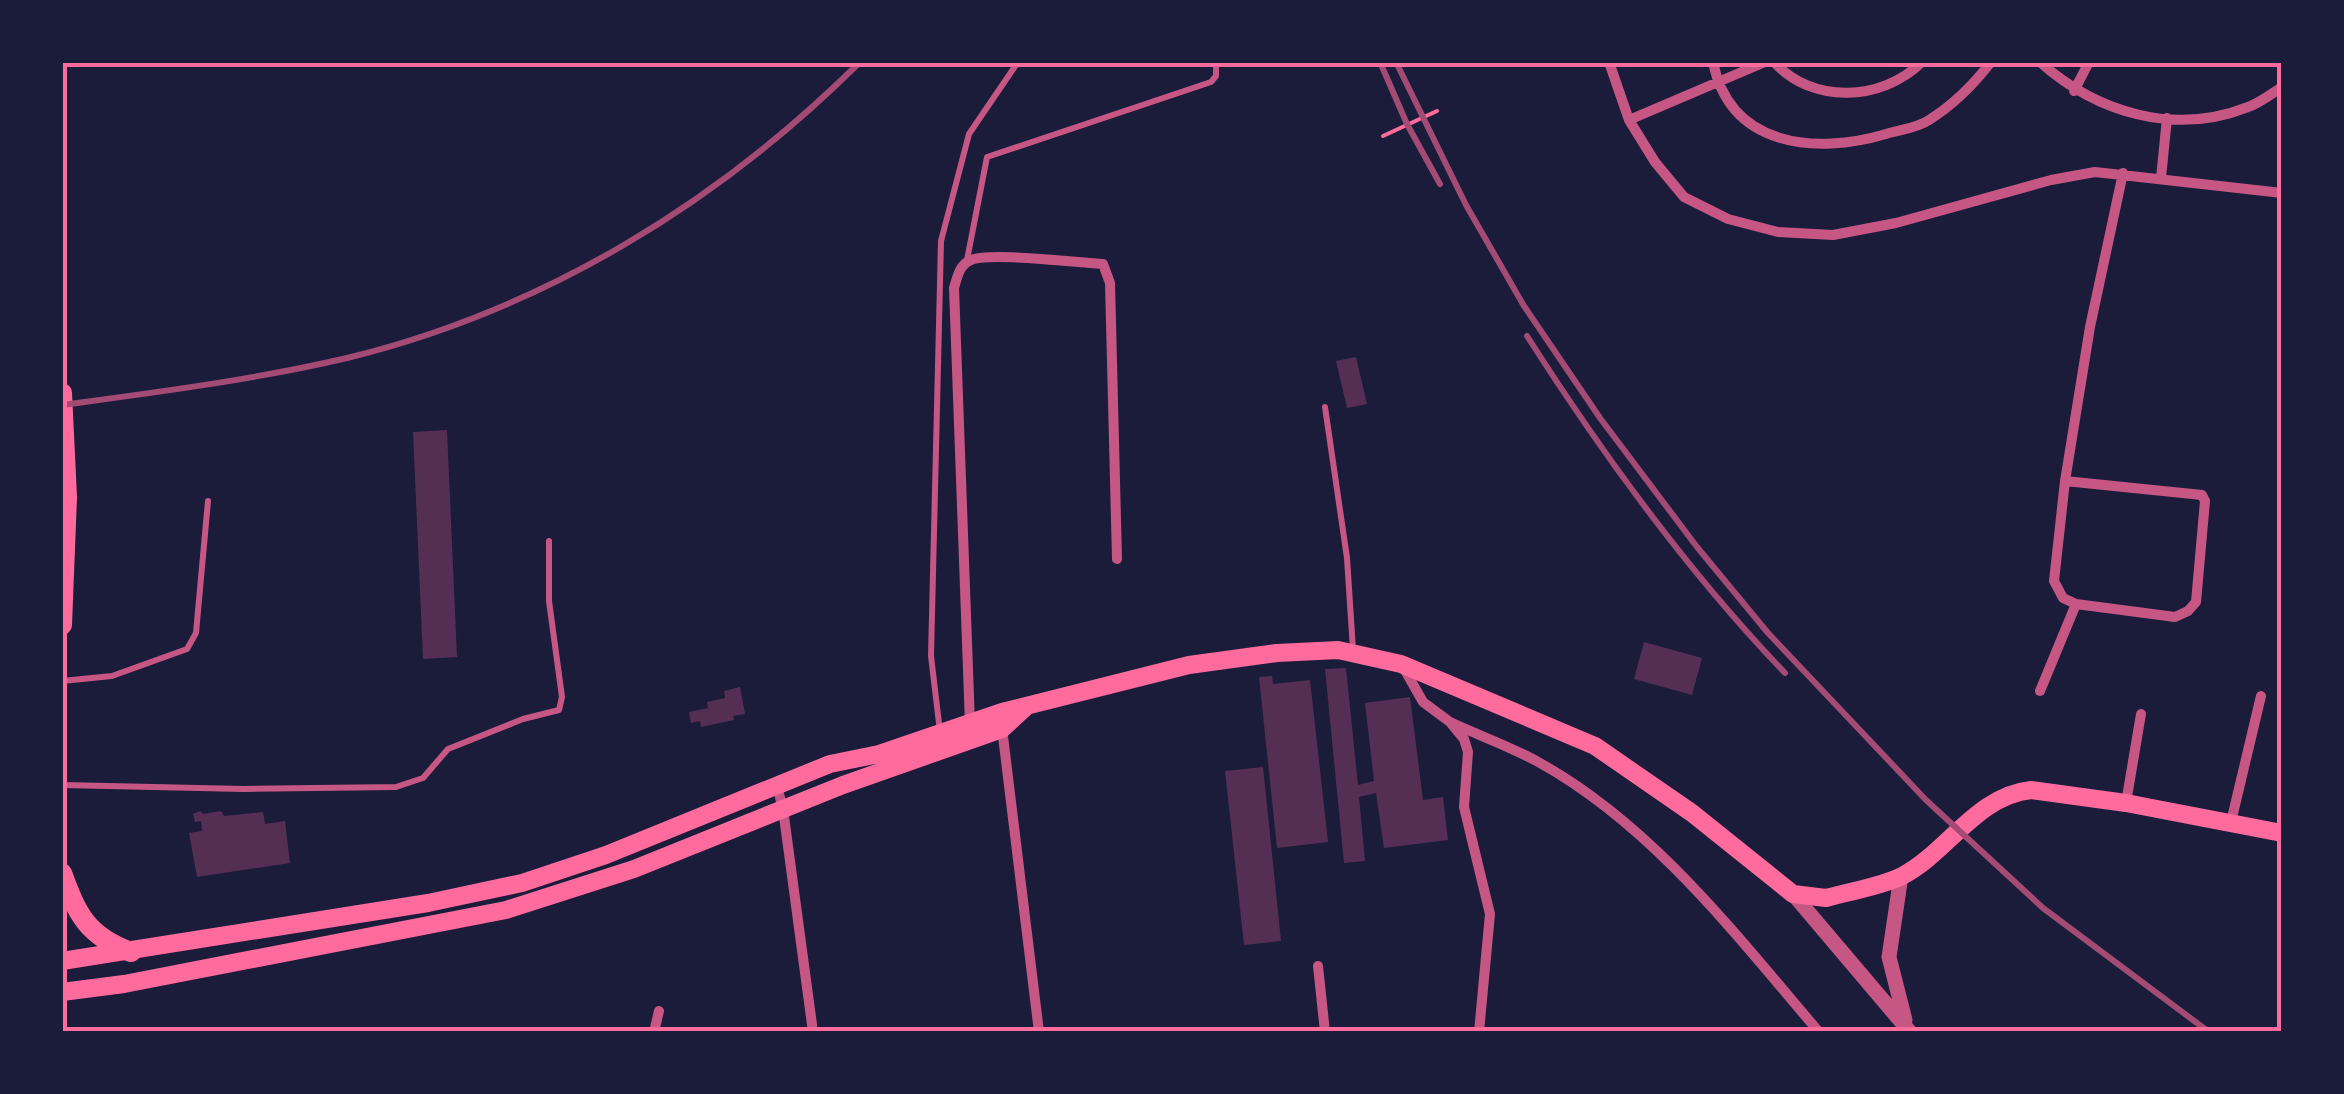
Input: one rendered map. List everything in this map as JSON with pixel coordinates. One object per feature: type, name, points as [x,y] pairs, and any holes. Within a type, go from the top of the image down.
[{"type":"highway","points":[[62,393],[66,496],[62,626]]},
{"type":"highway","points":[[62,873],[78,913],[90,928],[107,943],[130,952]]},
{"type":"main road","points":[[62,992],[124,984],[506,910],[592,884],[691,847],[941,741],[1002,721],[1027,706],[1189,666],[1277,653],[1354,651],[1401,664],[1595,746],[1692,812],[1793,894],[1826,898],[1901,876],[1937,850],[1964,823],[2018,791],[2126,804],[2282,832]]},
{"type":"main road","points":[[62,961],[400,907],[522,883],[606,855],[830,764],[941,741]]},
{"type":"main road","points":[[683,824],[691,847]]},
{"type":"main road","points":[[400,907],[404,931]]},
{"type":"street","points":[[1609,62],[1629,120],[1684,197],[1728,219],[1778,232],[1833,235],[1896,223],[2050,180],[2095,172],[2282,193]]},
{"type":"street","points":[[1713,62],[1722,95],[1738,116],[1798,145],[1856,143],[1927,122],[1975,83],[1991,62]]},
{"type":"street","points":[[1629,120],[1765,62]]},
{"type":"street","points":[[1774,62],[1804,87],[1847,93],[1878,88],[1922,62]]},
{"type":"street","points":[[2040,62],[2074,91],[2130,115],[2190,120],[2249,107],[2282,87]]},
{"type":"street","points":[[2074,91],[2090,62]]},
{"type":"street","points":[[2161,178],[2167,118]]},
{"type":"street","points":[[2065,481],[2200,494],[2204,498],[2196,602],[2188,612],[2175,617],[2076,604],[2063,598],[2054,581],[2065,481],[2090,327],[2123,173]]},
{"type":"street","points":[[971,731],[954,288],[967,261],[986,257],[1103,264],[1106,269],[1110,283],[1116,559]]},
{"type":"street","points":[[2040,692],[2076,604]]},
{"type":"street","points":[[1401,664],[1424,702],[1450,722],[1464,739],[1468,752],[1464,808],[1489,902],[1479,1032]]},
{"type":"street","points":[[2231,822],[2260,696]]},
{"type":"street","points":[[2126,804],[2140,714]]},
{"type":"street","points":[[1002,721],[1039,1032]]},
{"type":"street","points":[[1450,722],[1541,763],[1618,818],[1696,890],[1819,1032]]},
{"type":"street","points":[[777,786],[784,809],[812,1032]]},
{"type":"street","points":[[1901,876],[1889,957],[1909,1030]]},
{"type":"street","points":[[1793,894],[1909,1030]]},
{"type":"street","points":[[1318,966],[1325,1032]]},
{"type":"street","points":[[654,1032],[658,1011]]},
{"type":"lane","points":[[941,741],[931,656],[941,241],[970,134],[1018,62]]},
{"type":"lane","points":[[967,261],[987,157],[1211,82],[1216,76],[1216,62]]},
{"type":"lane","points":[[1325,407],[1349,575],[1354,651]]},
{"type":"lane","points":[[62,681],[112,676],[179,654],[194,641],[208,500]]},
{"type":"lane","points":[[62,785],[396,787],[423,778],[448,750],[523,719],[559,710],[562,697],[549,601],[549,541]]},
{"type":"path","points":[[1384,136],[1437,110]]},
{"type":"building","points":[[1356,357],[1367,404],[1347,408],[1336,361]]},
{"type":"building","points":[[447,430],[457,657],[423,659],[413,432]]},
{"type":"building","points":[[1644,642],[1702,658],[1692,695],[1634,679]]},
{"type":"building","points":[[1346,668],[1358,785],[1374,781],[1365,703],[1410,697],[1423,800],[1443,797],[1448,840],[1384,848],[1376,793],[1359,797],[1365,861],[1344,863],[1325,669]]},
{"type":"building","points":[[1272,676],[1273,684],[1310,680],[1328,842],[1277,848],[1259,677]]},
{"type":"building","points":[[740,687],[745,714],[701,727],[700,721],[691,723],[689,712],[708,708],[707,702],[725,698],[724,691]]},
{"type":"building","points":[[1263,767],[1281,941],[1244,945],[1225,771]]},
{"type":"building","points":[[221,811],[224,816],[263,812],[265,824],[285,821],[290,863],[197,877],[189,833],[202,831],[201,821],[195,822],[193,814]]},
{"type":"railway","points":[[62,405],[312,366],[419,337],[490,311],[558,281],[687,205],[805,114],[860,62]]},
{"type":"railway","points":[[1380,62],[1407,124],[1440,184]]},
{"type":"railway","points":[[1396,62],[1466,205],[1524,306],[1600,418],[1768,633],[1926,800],[2043,908],[2209,1032]]},
{"type":"railway","points":[[1527,336],[1648,511],[1714,594],[1785,673]]}]
